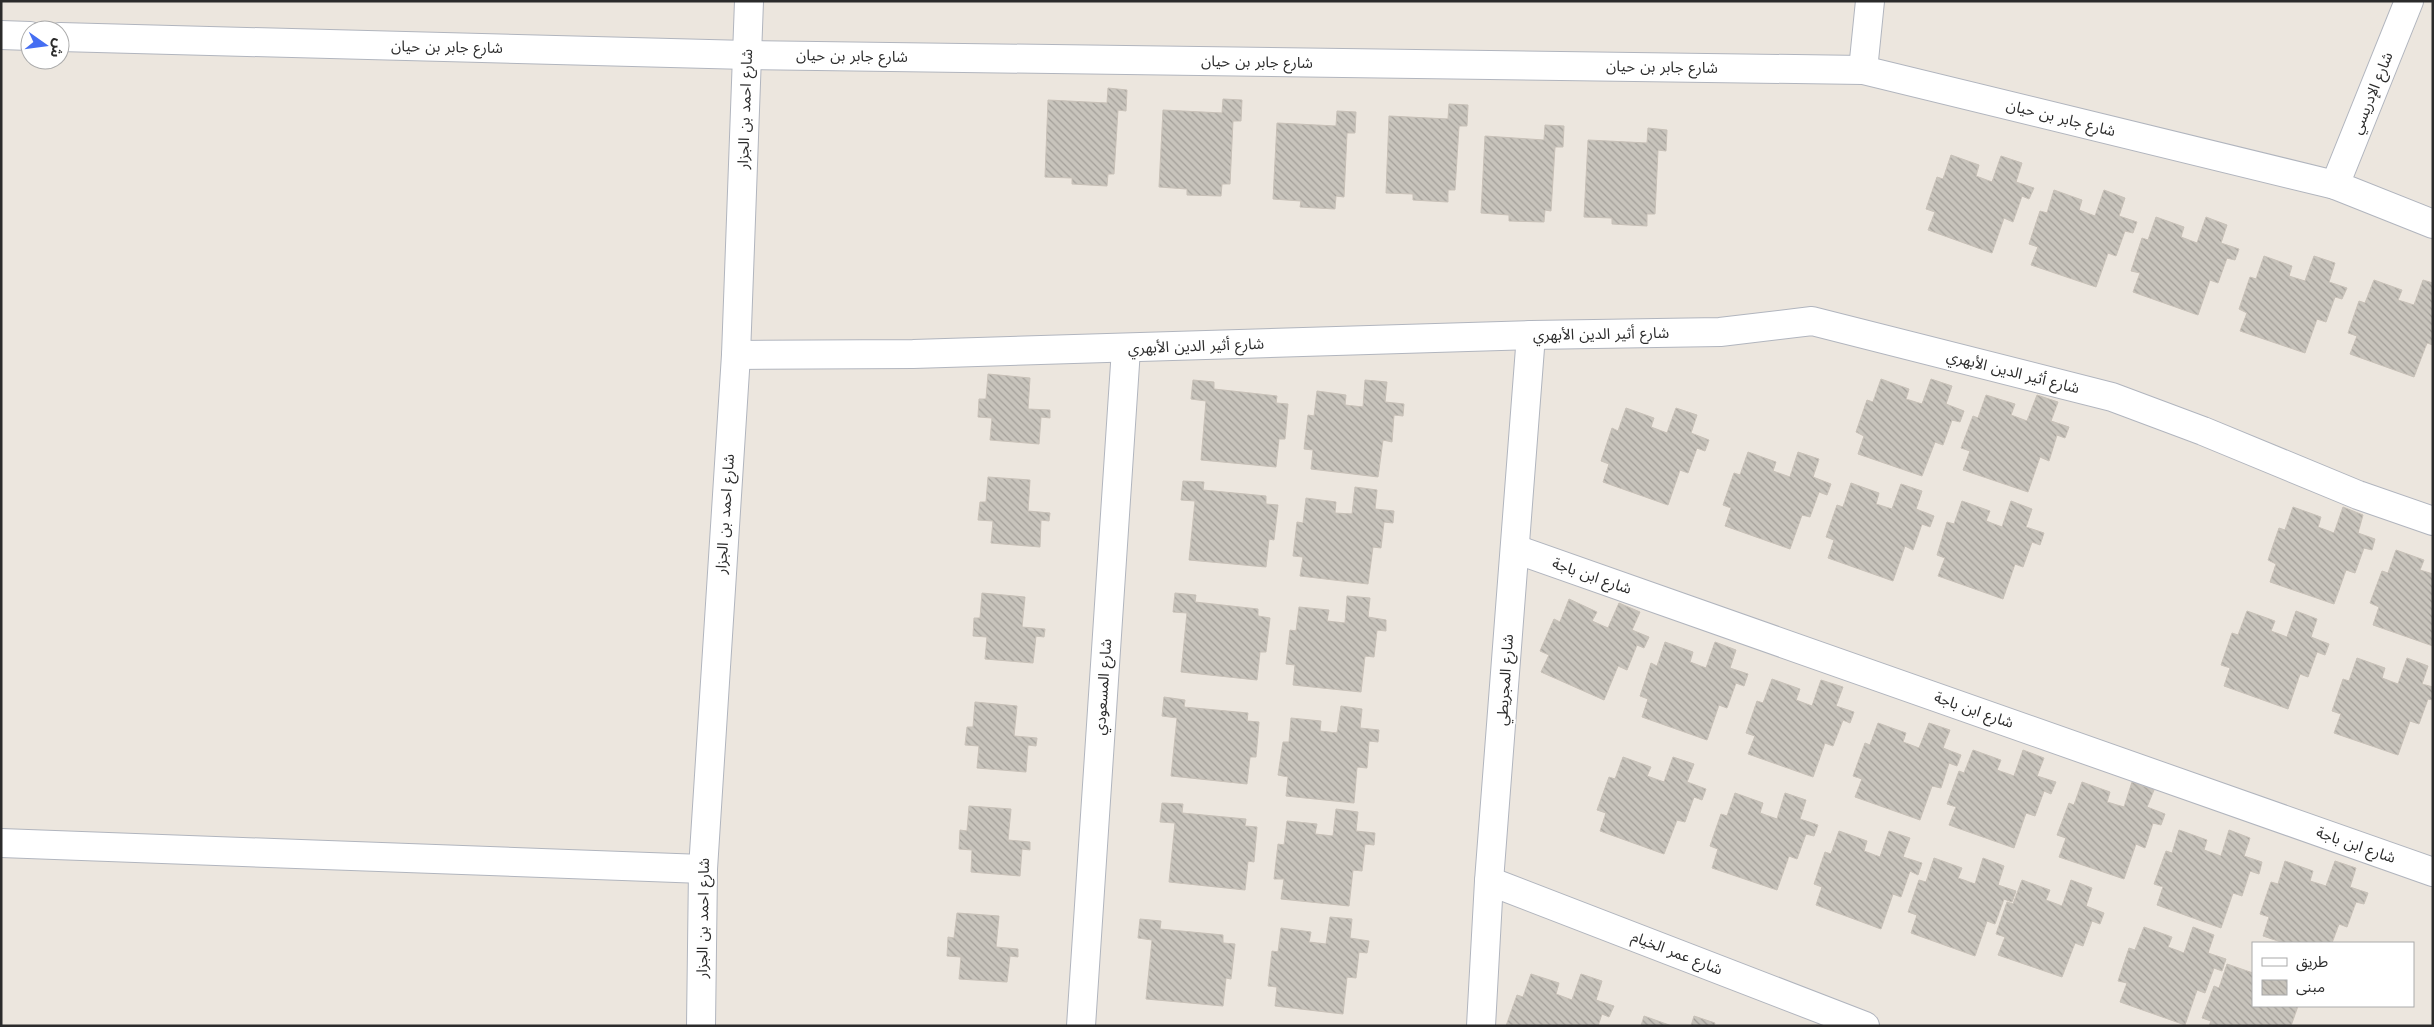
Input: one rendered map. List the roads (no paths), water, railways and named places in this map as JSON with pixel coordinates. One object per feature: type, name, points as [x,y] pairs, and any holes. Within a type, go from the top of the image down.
[{"type":"street","name":"شارع احمد بن الجزار","points":[[701,1026],[703,869],[736,355],[749,1]]},
{"type":"street","points":[[1863,70],[1870,1]]},
{"type":"street","name":"شارع الإدريسي","points":[[2335,185],[2409,1]]},
{"type":"street","points":[[1,35],[20,36]]},
{"type":"street","name":"شارع جابر بن حيان","points":[[70,37],[747,55],[1863,70],[2335,185],[2433,224]]},
{"type":"street","name":"شارع أثير الدين الأبهري","points":[[736,355],[1126,348],[1532,335],[1720,332],[1812,321],[2112,397],[2203,431],[2358,495],[2433,521]]},
{"type":"street","name":"شارع المجريطي","points":[[1481,1026],[1489,881],[1532,335]]},
{"type":"street","name":"شارع المسعودي","points":[[1081,1026],[1126,348]]},
{"type":"street","name":"شارع ابن باجة","points":[[1515,549],[2433,872]]},
{"type":"street","points":[[1,844],[703,869]]},
{"type":"street","name":"شارع عمر الخيام","points":[[1489,881],[1865,1026]]}]
